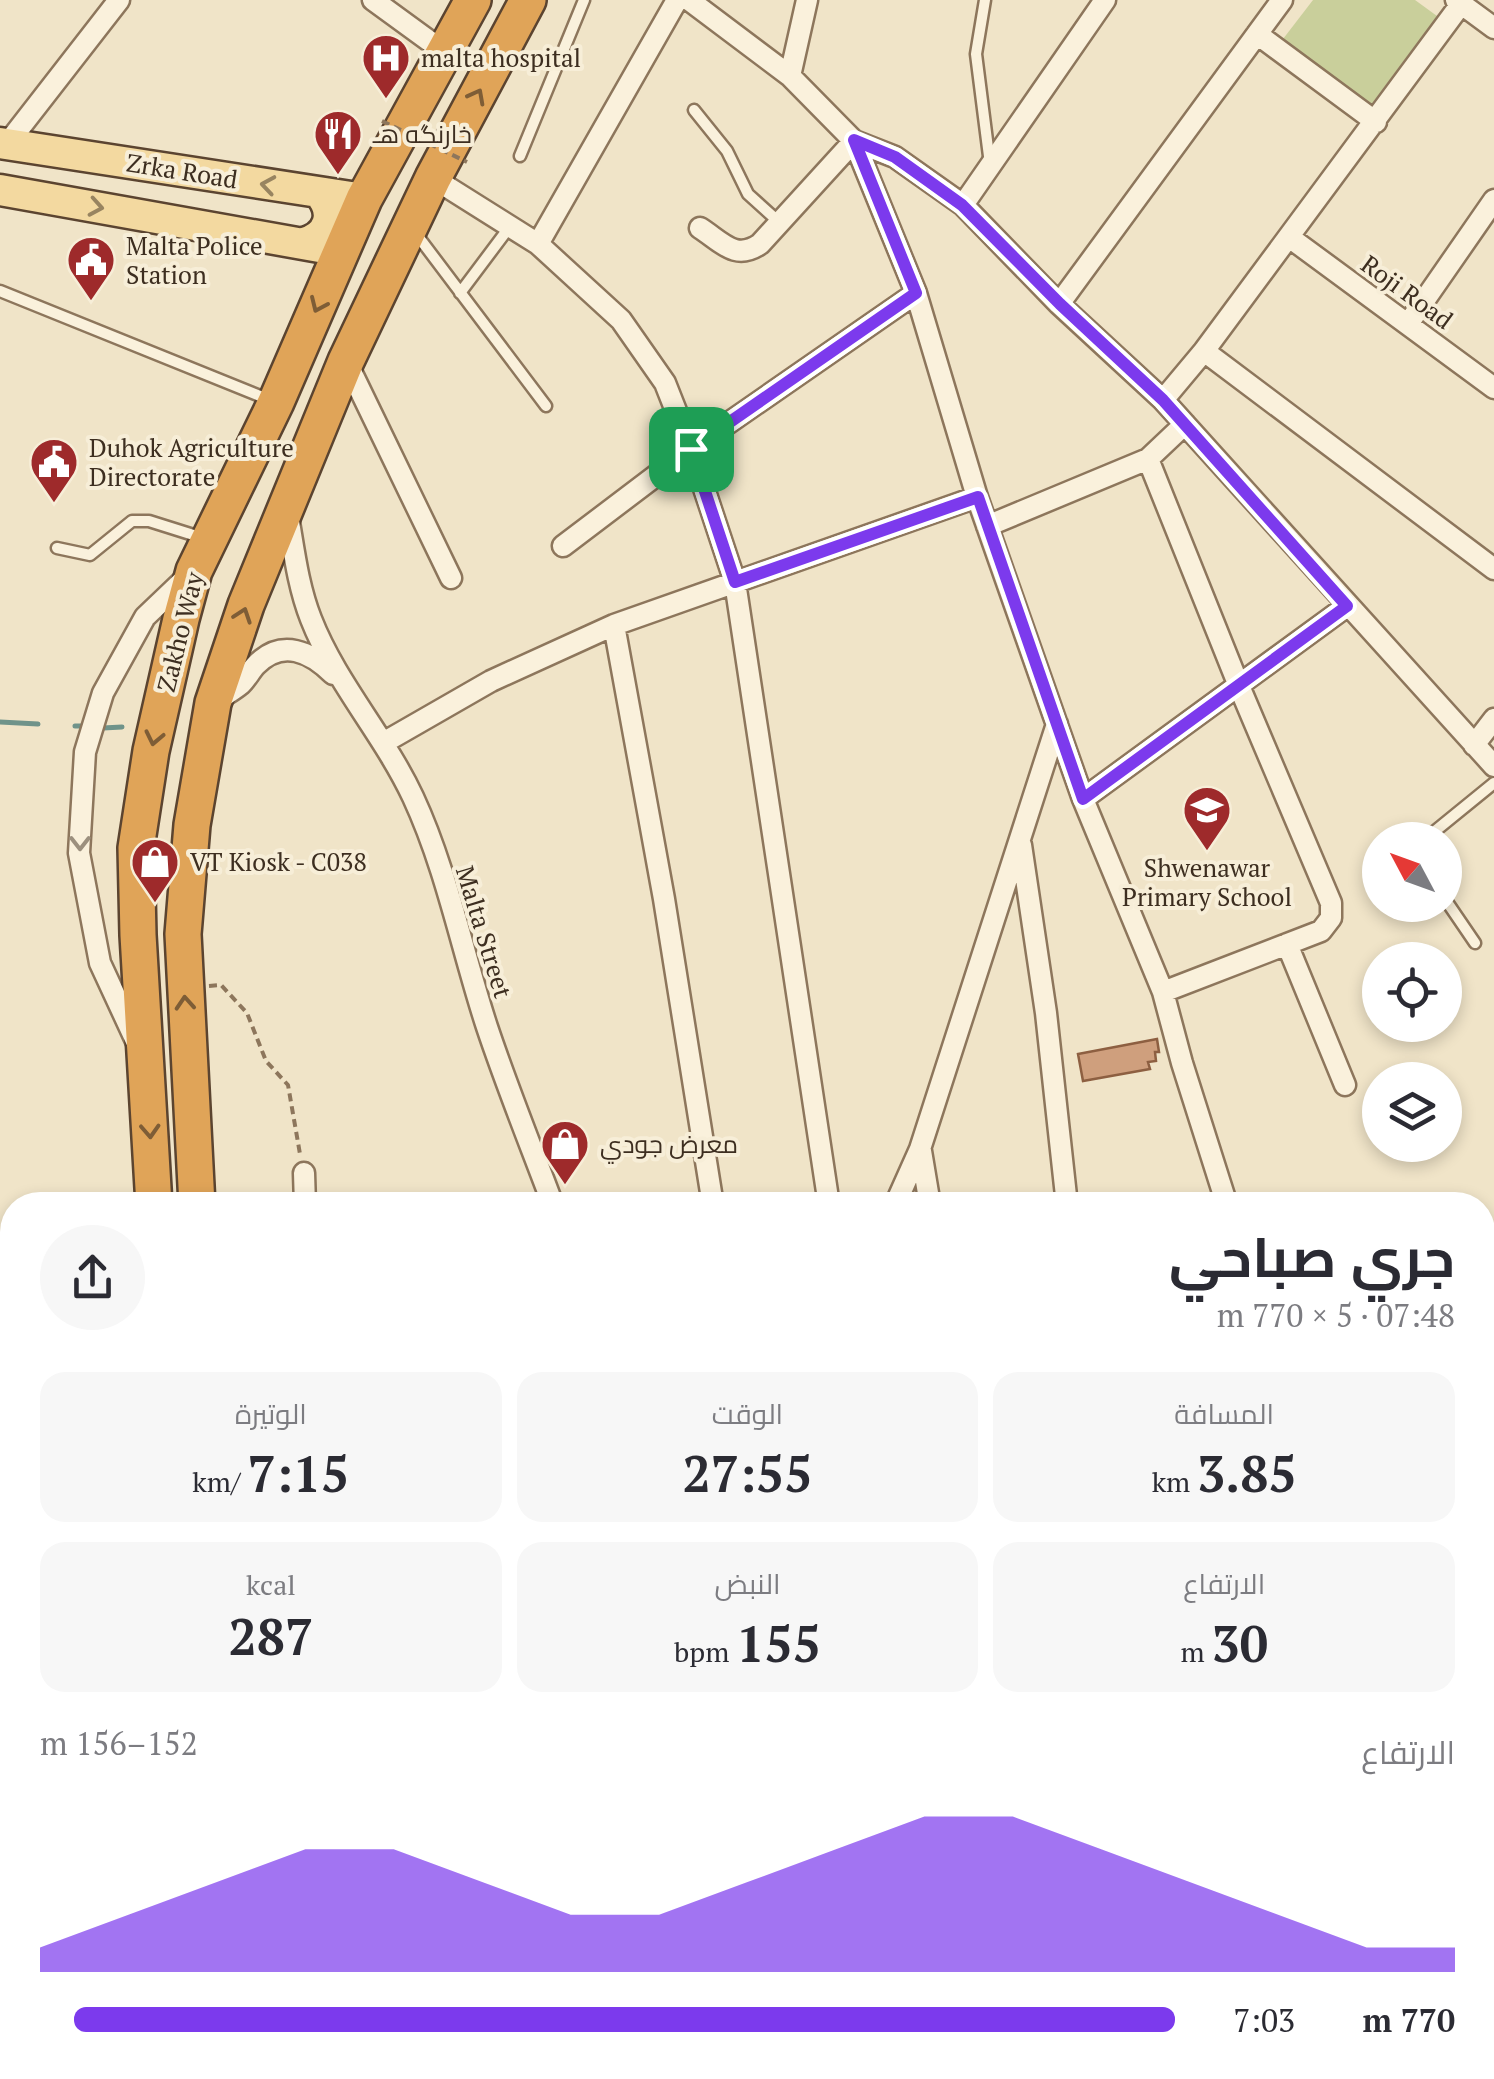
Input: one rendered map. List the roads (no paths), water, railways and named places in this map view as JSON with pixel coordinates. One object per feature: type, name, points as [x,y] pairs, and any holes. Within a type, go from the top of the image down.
[{"type":"highway","name":"Zakho Way","points":[[153,1192],[136,848],[170,658],[201,555],[276,402],[364,198],[472,0]]},
{"type":"highway","name":"Zakho Way","points":[[196,1192],[182,934],[194,806],[213,703],[246,605],[346,361],[433,178],[528,0]]},
{"type":"highway","points":[[138,935],[182,934]]},
{"type":"main road","name":"Zrka Road","points":[[4,143],[364,198]]},
{"type":"main road","name":"Zrka Road","points":[[0,190],[342,251]]},
{"type":"main road","points":[[304,243],[313,241],[326,228],[329,209],[319,193]]},
{"type":"street","points":[[4,143],[118,0]]},
{"type":"street","points":[[372,0],[443,51]]},
{"type":"street","points":[[538,244],[677,0]]},
{"type":"street","points":[[688,0],[790,76],[854,140],[895,157],[962,205],[1163,400],[1494,766]]},
{"type":"street","points":[[790,76],[807,0]]},
{"type":"street","points":[[962,205],[1105,0]]},
{"type":"street","points":[[1060,304],[1282,0]]},
{"type":"street","points":[[1163,400],[1376,122],[1458,2],[1494,28]]},
{"type":"street","points":[[1257,34],[1376,122]]},
{"type":"street","points":[[700,228],[735,251],[748,252],[854,140]]},
{"type":"street","points":[[854,140],[916,293],[978,497],[1083,799],[1164,992],[1222,1192]]},
{"type":"street","points":[[433,178],[538,244],[620,320],[665,383],[691,449],[735,582],[828,1192]]},
{"type":"street","points":[[1408,324],[1494,200]]},
{"type":"street","name":"Roji Road","points":[[1290,238],[1494,388]]},
{"type":"street","points":[[564,546],[691,449],[916,293]]},
{"type":"street","points":[[1204,351],[1494,569]]},
{"type":"street","points":[[346,361],[451,578]]},
{"type":"street","points":[[988,526],[1148,459],[1185,424]]},
{"type":"street","points":[[1148,459],[1331,903],[1331,918],[1321,930],[1164,992]]},
{"type":"street","points":[[383,743],[491,681],[614,626],[978,497]]},
{"type":"street","name":"Malta Street","points":[[286,504],[306,602],[344,684],[413,798],[446,886],[487,1027],[548,1192]]},
{"type":"street","points":[[146,1061],[100,963],[79,853],[85,752],[103,693],[145,617],[201,555]]},
{"type":"street","points":[[1083,799],[1347,606]]},
{"type":"street","points":[[614,626],[664,900],[710,1192]]},
{"type":"street","name":"Malta Street","points":[[213,703],[244,682],[254,666],[268,655],[289,649],[314,657],[344,684]]},
{"type":"street","points":[[1474,745],[1494,719]]},
{"type":"street","points":[[901,1192],[920,1149],[1058,724]]},
{"type":"street","points":[[1021,841],[1046,1013],[1065,1192]]},
{"type":"street","points":[[1287,944],[1345,1085]]},
{"type":"street","points":[[920,1149],[928,1192]]},
{"type":"street","points":[[304,1174],[304,1192]]},
{"type":"lane","points":[[520,156],[584,0]]},
{"type":"lane","points":[[985,0],[976,54],[990,165]]},
{"type":"lane","points":[[694,110],[727,151],[748,194],[780,222]]},
{"type":"lane","points":[[460,292],[511,225]]},
{"type":"lane","points":[[410,226],[546,406]]},
{"type":"lane","points":[[0,291],[276,402]]},
{"type":"lane","points":[[58,548],[90,555],[124,525],[139,520],[201,555]]},
{"type":"lane","points":[[1446,822],[1494,783]]},
{"type":"lane","points":[[1461,922],[1475,943]]},
{"type":"waterway","points":[[0,722],[38,724]]},
{"type":"waterway","points":[[75,726],[82,726]]},
{"type":"waterway","points":[[103,728],[122,727]]},
{"type":"place","name":"malta hospital","points":[[386,100]]},
{"type":"place","name":"خارنگه هـ","points":[[338,176]]},
{"type":"place","name":"Malta Police Station","points":[[91,302]]},
{"type":"place","name":"Duhok Agriculture Directorate","points":[[54,504]]},
{"type":"place","name":"Shwenawar Primary School","points":[[1207,852]]},
{"type":"place","name":"VT Kiosk - C038","points":[[155,904]]},
{"type":"place","name":"معرض جودي","points":[[565,1186]]}]
